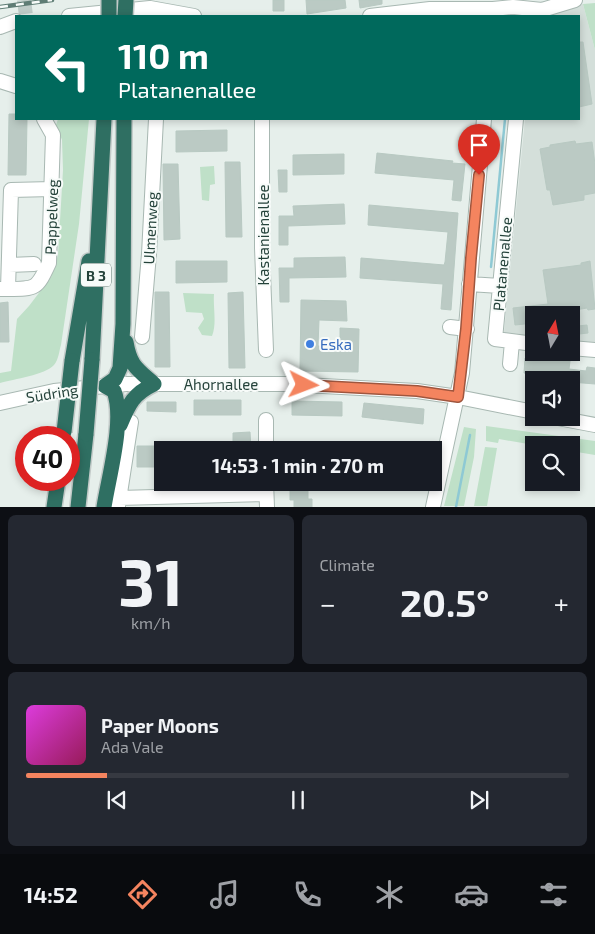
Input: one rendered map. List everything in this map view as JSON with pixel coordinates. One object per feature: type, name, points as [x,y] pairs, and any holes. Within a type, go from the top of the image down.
[{"type":"highway","points":[[108,15],[109,0]]},
{"type":"highway","points":[[125,15],[126,0]]},
{"type":"highway","name":"B 3","points":[[78,506],[92,360],[104,120]]},
{"type":"highway","points":[[104,506],[116,434],[117,400],[114,391],[105,386],[115,379],[120,368],[123,324],[124,120]]},
{"type":"highway","points":[[64,426],[72,362],[101,190]]},
{"type":"highway","points":[[116,434],[132,400],[140,391],[154,384],[134,367],[128,353],[123,324]]},
{"type":"highway","points":[[54,506],[56,491]]},
{"type":"street","points":[[379,15],[430,9],[493,9],[513,7],[526,12],[550,8],[575,0]]},
{"type":"street","points":[[79,15],[150,8],[165,14],[180,15]]},
{"type":"street","points":[[0,27],[15,21]]},
{"type":"street","points":[[0,81],[15,86]]},
{"type":"street","name":"Pappelweg","points":[[4,289],[31,289],[42,280],[49,263],[53,135],[45,120]]},
{"type":"street","name":"Ulmenweg","points":[[142,337],[149,254],[156,120]]},
{"type":"street","name":"Kastanienallee","points":[[262,120],[262,248],[266,350]]},
{"type":"street","name":"Platanenallee","points":[[433,506],[458,397],[466,329],[484,120]]},
{"type":"street","name":"Platanenallee","points":[[516,120],[495,339],[525,343]]},
{"type":"street","points":[[4,289],[9,264],[11,190],[52,189]]},
{"type":"street","points":[[9,264],[34,264]]},
{"type":"street","points":[[469,284],[500,286]]},
{"type":"street","points":[[450,327],[466,329]]},
{"type":"street","points":[[510,364],[512,342]]},
{"type":"street","points":[[580,349],[595,350]]},
{"type":"street","name":"Ahornallee","points":[[105,386],[285,384],[417,391],[458,397]]},
{"type":"street","name":"Südring","points":[[0,402],[54,390],[105,386]]},
{"type":"street","points":[[458,397],[525,410]]},
{"type":"street","points":[[266,420],[266,441]]},
{"type":"street","points":[[131,422],[118,502],[266,495]]},
{"type":"street","points":[[580,422],[595,425]]},
{"type":"shaded area","points":[[583,4],[595,50],[595,344],[580,342],[580,306],[525,306],[525,337],[507,336],[504,332],[525,120],[580,120],[580,15],[538,15]]},
{"type":"green space","points":[[595,3],[595,50],[583,4]]},
{"type":"green space","points":[[58,120],[89,120],[79,224],[61,345],[57,360],[50,368],[37,374],[0,383],[0,373],[11,371],[17,319],[51,277],[58,255],[63,170],[62,140],[56,125]]},
{"type":"green space","points":[[214,166],[215,184],[210,185],[209,201],[202,200],[200,167]]},
{"type":"green space","points":[[183,293],[214,294],[215,321],[212,336],[202,335],[198,328],[204,319],[202,313],[186,312]]},
{"type":"green space","points":[[486,426],[559,436],[525,436],[525,443],[499,439],[498,443],[486,441]]},
{"type":"green space","points":[[464,427],[476,429],[474,457],[464,506],[444,506]]},
{"type":"green space","points":[[580,439],[595,441],[595,455],[580,452]]},
{"type":"green space","points":[[485,447],[497,448],[487,506],[474,506]]},
{"type":"building","points":[[273,0],[284,0],[284,11],[273,11]]},
{"type":"building","points":[[306,0],[345,0],[346,8],[307,14]]},
{"type":"building","points":[[359,0],[382,0],[382,4],[360,8]]},
{"type":"building","points":[[580,42],[583,42],[592,104],[580,107]]},
{"type":"building","points":[[9,114],[15,114],[15,120],[27,120],[26,175],[8,175]]},
{"type":"building","points":[[227,130],[227,151],[176,152],[176,131]]},
{"type":"building","points":[[575,141],[576,144],[592,142],[595,164],[595,193],[584,195],[584,200],[553,205],[550,190],[547,190],[540,149],[550,147],[550,145]]},
{"type":"building","points":[[377,153],[465,164],[461,201],[452,200],[454,180],[375,173]]},
{"type":"building","points":[[344,154],[344,174],[293,175],[293,155]]},
{"type":"building","points":[[225,162],[240,162],[242,237],[226,237]]},
{"type":"building","points":[[163,164],[178,164],[180,239],[164,240]]},
{"type":"building","points":[[278,170],[287,170],[287,192],[279,192]]},
{"type":"building","points":[[344,204],[345,224],[288,226],[288,245],[279,245],[279,216],[294,216],[293,206]]},
{"type":"building","points":[[369,205],[458,213],[451,310],[441,309],[443,284],[360,278],[361,258],[444,265],[445,262],[448,232],[368,225]]},
{"type":"building","points":[[345,257],[346,277],[289,278],[289,302],[280,302],[279,268],[294,268],[294,258]]},
{"type":"building","points":[[176,261],[227,261],[227,282],[176,283]]},
{"type":"building","points":[[590,261],[595,309],[580,309],[580,306],[530,306],[548,304],[543,270],[581,265],[581,263]]},
{"type":"building","points":[[155,292],[169,292],[170,367],[155,367]]},
{"type":"building","points":[[243,292],[245,368],[229,368],[228,293]]},
{"type":"building","points":[[301,300],[346,301],[347,321],[319,320],[318,346],[340,347],[340,328],[359,329],[358,372],[300,371]]},
{"type":"building","points":[[8,302],[9,342],[0,342],[0,303]]},
{"type":"building","points":[[525,307],[525,324],[515,325],[513,308]]},
{"type":"building","points":[[587,325],[588,333],[580,334],[580,326]]},
{"type":"building","points":[[525,358],[525,361],[570,361],[569,369],[586,371],[587,367],[595,368],[595,384],[580,383],[580,371],[525,371],[524,373]]},
{"type":"building","points":[[194,400],[241,400],[241,415],[194,415]]},
{"type":"building","points":[[292,401],[342,402],[342,416],[292,415]]},
{"type":"building","points":[[147,402],[176,402],[176,412],[147,411]]},
{"type":"building","points":[[364,403],[424,409],[423,424],[362,417]]},
{"type":"building","points":[[250,432],[250,441],[233,441],[233,433]]},
{"type":"building","points":[[137,446],[154,446],[154,467],[137,467]]},
{"type":"building","points":[[290,491],[308,491],[308,499],[312,499],[312,507],[294,507],[294,500],[290,500]]},
{"type":"waterway","points":[[491,267],[505,120]]},
{"type":"waterway","points":[[456,507],[470,435]]},
{"type":"tunnel","points":[[24,0],[26,15]]},
{"type":"railway","points":[[0,7],[52,0]]},
{"type":"place","name":"Eska","points":[[310,344]]},
{"type":"route","points":[[304,385],[417,391],[458,397],[462,373],[479,175]]}]
